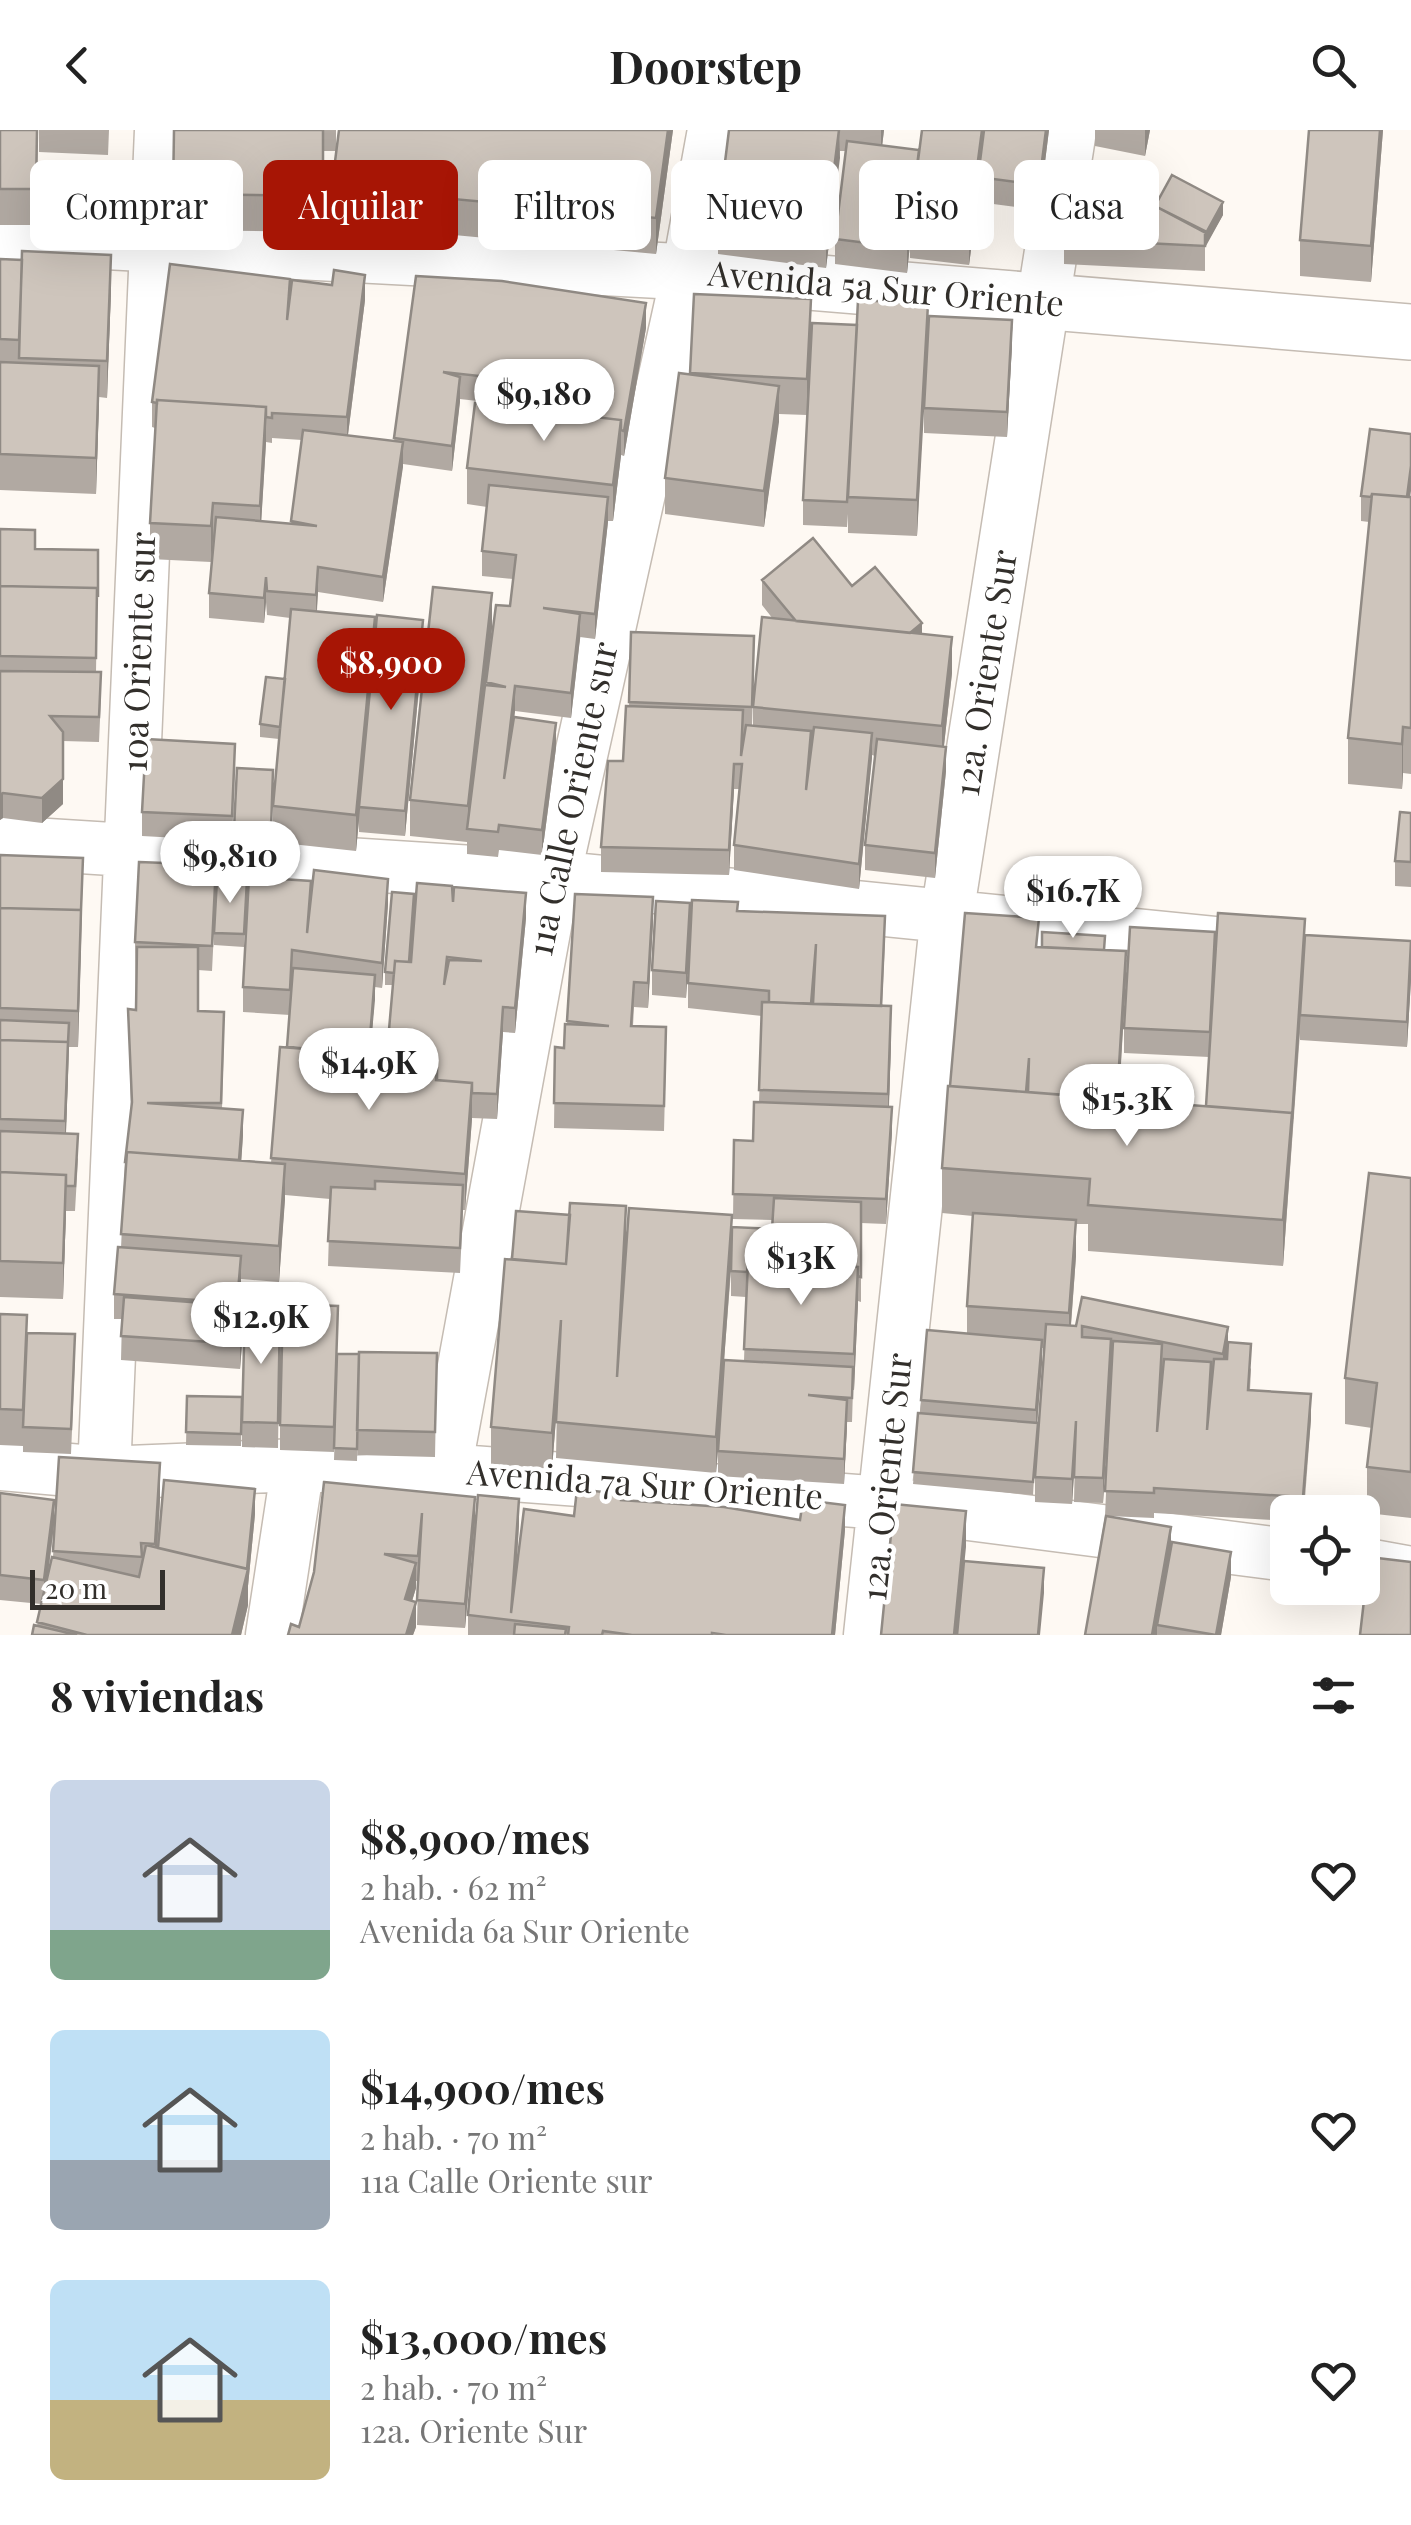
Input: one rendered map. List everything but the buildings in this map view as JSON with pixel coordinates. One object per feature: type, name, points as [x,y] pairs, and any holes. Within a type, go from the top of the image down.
[{"type":"street","name":"10a Oriente sur","points":[[160,160],[162,130]]},
{"type":"street","name":"11a Calle Oriente sur","points":[[445,1470],[554,877],[688,272],[714,130]]},
{"type":"street","name":"12a. Oriente Sur","points":[[870,1635],[947,915],[1046,304],[1070,130]]},
{"type":"street","name":"Avenida 5a Sur Oriente","points":[[0,236],[30,238]]},
{"type":"street","name":"Avenida 5a Sur Oriente","points":[[243,249],[688,272],[1411,332]]},
{"type":"street","name":"10a Oriente sur","points":[[104,1473],[156,250]]},
{"type":"street","points":[[0,842],[554,877],[1226,944]]},
{"type":"street","name":"Avenida 7a Sur Oriente","points":[[0,1464],[104,1473],[298,1465],[445,1470],[883,1503],[1270,1552]]},
{"type":"street","points":[[272,1635],[298,1465]]},
{"type":"street","points":[[1380,1567],[1411,1573]]}]
